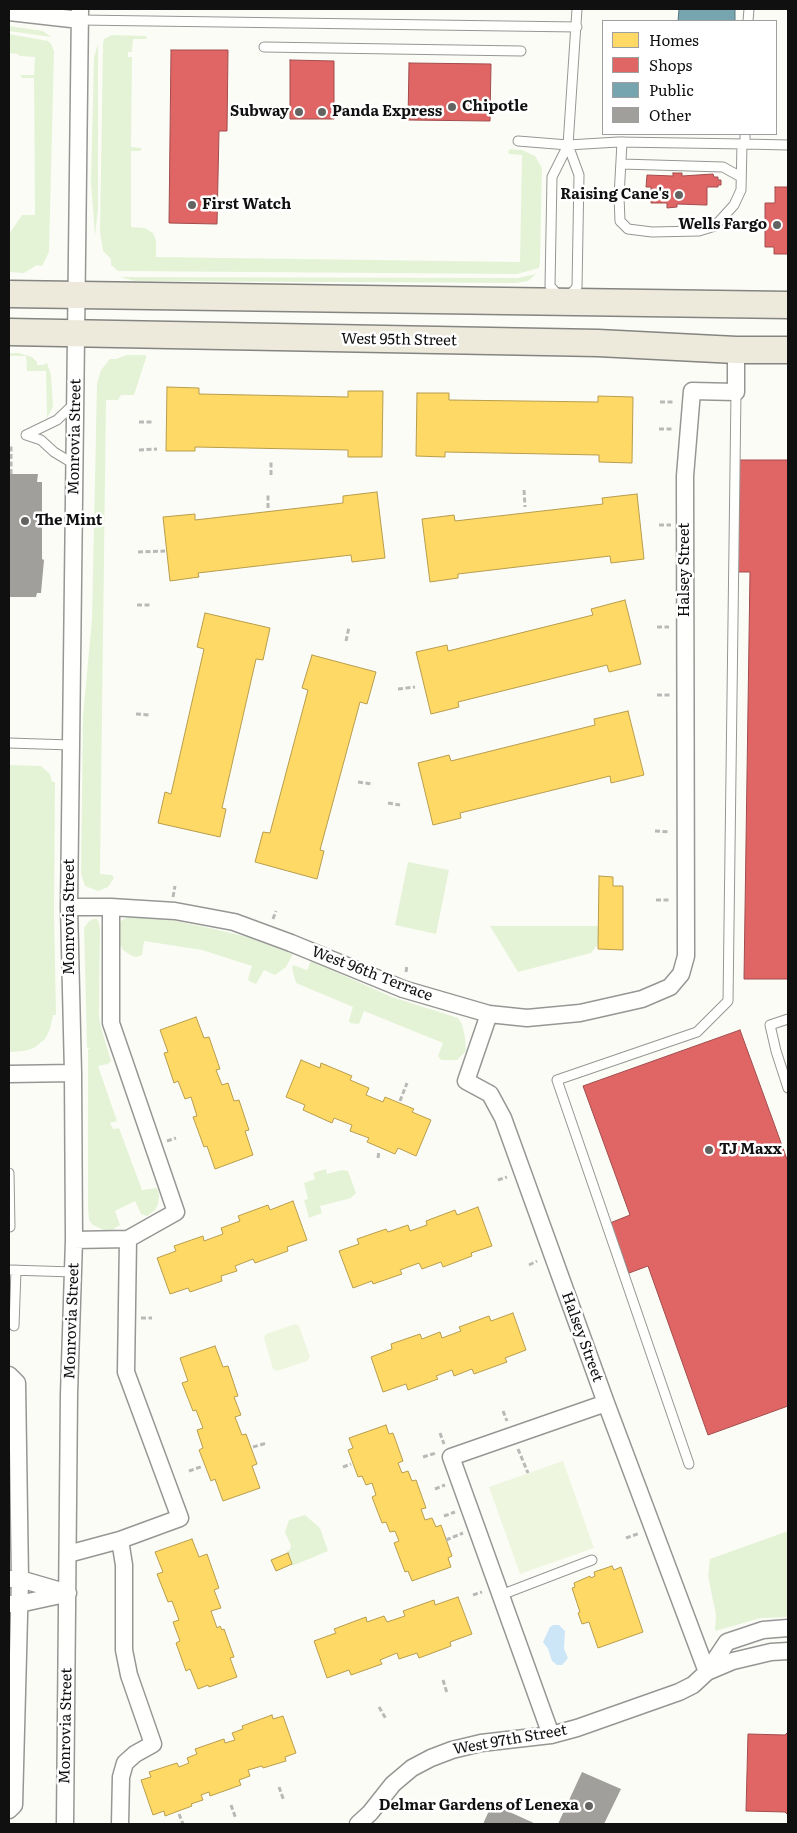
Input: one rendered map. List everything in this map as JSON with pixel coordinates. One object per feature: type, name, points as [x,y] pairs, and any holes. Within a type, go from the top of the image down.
[{"type":"main road","points":[[9,294],[788,305]]},
{"type":"main road","points":[[525,343],[546,335],[557,323],[563,302]]},
{"type":"main road","points":[[563,302],[573,324],[581,335],[598,343]]},
{"type":"main road","name":"West 95th Street","points":[[9,332],[598,343],[736,350],[788,350]]},
{"type":"street","points":[[9,12],[80,14]]},
{"type":"street","name":"Monrovia Street","points":[[64,1824],[69,1394],[74,1272],[73,1073],[68,907],[80,14]]},
{"type":"street","points":[[736,350],[736,392]]},
{"type":"street","name":"Halsey Street","points":[[686,836],[685,476],[692,391],[736,392]]},
{"type":"street","name":"West 96th Terrace","points":[[68,907],[111,907],[175,911],[234,922],[403,989],[489,1014],[527,1018],[580,1012],[642,999],[670,987],[681,974],[686,956],[686,836]]},
{"type":"street","points":[[74,1240],[128,1239],[176,1212],[111,1022],[111,907]]},
{"type":"street","name":"Halsey Street","points":[[489,1014],[466,1081],[490,1094],[503,1118],[606,1403],[707,1672]]},
{"type":"street","points":[[9,1074],[73,1073]]},
{"type":"street","points":[[68,1554],[120,1540],[180,1518],[126,1372],[128,1239]]},
{"type":"street","points":[[9,1376],[17,1383],[14,1579],[14,1805],[9,1810]]},
{"type":"street","points":[[551,1735],[493,1593],[451,1457],[606,1403]]},
{"type":"street","points":[[120,1540],[124,1565],[124,1650],[129,1675],[153,1744],[135,1754],[125,1763],[121,1777],[120,1824]]},
{"type":"street","points":[[14,1579],[68,1594]]},
{"type":"street","points":[[14,1604],[68,1594]]},
{"type":"street","name":"West 97th Street","points":[[358,1824],[370,1813],[394,1784],[412,1768],[431,1758],[452,1750],[481,1743],[551,1735],[577,1728],[679,1692],[693,1685],[707,1672],[727,1642],[763,1630],[788,1628]]},
{"type":"street","name":"West 97th Street","points":[[707,1672],[733,1661],[771,1652],[788,1651]]},
{"type":"lane","points":[[568,144],[579,175],[578,266],[577,288],[563,302],[550,286],[552,177],[568,144],[577,9]]},
{"type":"lane","points":[[80,14],[577,27]]},
{"type":"lane","points":[[264,47],[521,51]]},
{"type":"lane","points":[[622,142],[619,196],[620,221],[628,229],[652,232],[699,231],[716,226],[734,205],[741,190],[745,135]]},
{"type":"lane","points":[[518,141],[568,144],[622,142],[788,145]]},
{"type":"lane","points":[[620,164],[723,166],[741,176]]},
{"type":"lane","points":[[689,1464],[557,1080],[697,1032],[728,1002],[736,392]]},
{"type":"lane","points":[[74,464],[54,452],[40,440],[26,435],[57,420],[75,403]]},
{"type":"lane","points":[[9,743],[71,745]]},
{"type":"lane","points":[[788,1019],[770,1025],[776,1052],[788,1088]]},
{"type":"lane","points":[[9,1173],[9,1227]]},
{"type":"lane","points":[[14,1326],[12,1270],[74,1272]]},
{"type":"lane","points":[[493,1593],[592,1560]]},
{"type":"path","points":[[660,402],[675,402]]},
{"type":"path","points":[[139,422],[153,422]]},
{"type":"path","points":[[659,429],[674,429]]},
{"type":"path","points":[[11,444],[11,474]]},
{"type":"path","points":[[138,450],[157,449]]},
{"type":"path","points":[[271,460],[271,475]]},
{"type":"path","points":[[524,490],[525,507]]},
{"type":"path","points":[[268,493],[268,508]]},
{"type":"path","points":[[659,525],[674,525]]},
{"type":"path","points":[[138,552],[165,550]]},
{"type":"path","points":[[137,605],[152,605]]},
{"type":"path","points":[[346,641],[349,627]]},
{"type":"path","points":[[658,627],[672,628]]},
{"type":"path","points":[[398,689],[415,688]]},
{"type":"path","points":[[657,694],[671,695]]},
{"type":"path","points":[[136,714],[150,715]]},
{"type":"path","points":[[358,782],[373,784]]},
{"type":"path","points":[[388,803],[400,805]]},
{"type":"path","points":[[656,831],[670,832]]},
{"type":"path","points":[[656,900],[669,900]]},
{"type":"path","points":[[400,1101],[407,1083]]},
{"type":"path","points":[[378,1158],[380,1151]]},
{"type":"path","points":[[529,1265],[541,1260]]},
{"type":"path","points":[[504,1411],[508,1424]]},
{"type":"path","points":[[440,1433],[445,1446]]},
{"type":"path","points":[[253,1447],[267,1443]]},
{"type":"path","points":[[425,1456],[437,1453]]},
{"type":"path","points":[[521,1458],[523,1457],[528,1473]]},
{"type":"path","points":[[343,1467],[351,1464]]},
{"type":"path","points":[[189,1471],[203,1466]]},
{"type":"path","points":[[435,1489],[448,1484]]},
{"type":"path","points":[[444,1516],[458,1511]]},
{"type":"path","points":[[446,1540],[465,1532]]},
{"type":"path","points":[[626,1538],[640,1533]]},
{"type":"path","points":[[473,1595],[493,1593]]},
{"type":"path","points":[[443,1680],[447,1693]]},
{"type":"path","points":[[379,1707],[386,1718]]},
{"type":"path","points":[[280,1787],[284,1801]]},
{"type":"path","points":[[231,1805],[236,1819]]},
{"type":"path","points":[[179,1814],[183,1824]]},
{"type":"green space","points":[[9,26],[43,31],[51,37],[9,31]]},
{"type":"green space","points":[[9,34],[48,41],[54,51],[49,252],[42,266],[37,265],[24,273],[9,272],[9,234],[22,215],[35,215],[34,78],[22,78],[20,75],[34,75],[35,57],[9,53]]},
{"type":"green space","points":[[112,35],[147,36],[146,39],[133,39],[132,52],[128,52],[128,57],[132,57],[131,147],[142,148],[140,151],[131,151],[131,227],[145,228],[153,233],[156,240],[156,257],[520,262],[522,155],[509,154],[510,149],[522,150],[535,156],[542,168],[539,268],[517,274],[118,271],[111,265],[111,259],[103,251],[100,232],[103,45],[104,39]]},
{"type":"green space","points":[[98,44],[98,210],[95,236],[91,182],[94,57]]},
{"type":"green space","points":[[536,274],[528,281],[516,283],[135,281],[120,277],[518,278]]},
{"type":"green space","points":[[9,353],[19,353],[32,357],[37,362],[37,365],[47,363],[51,375],[53,407],[47,418],[46,371],[27,371],[26,356],[9,356]]},
{"type":"green space","points":[[127,355],[146,355],[146,358],[134,395],[121,395],[118,400],[106,400],[100,874],[112,875],[114,878],[108,887],[98,891],[85,886],[81,874],[83,716],[92,619],[97,384],[101,370],[110,359]]},
{"type":"green space","points":[[9,765],[41,766],[50,774],[52,782],[55,782],[54,912],[56,1015],[53,1015],[50,1029],[45,1039],[34,1048],[9,1052]]},
{"type":"green space","points":[[408,862],[449,870],[436,934],[395,925]]},
{"type":"green space","points":[[138,916],[176,921],[247,937],[293,954],[286,967],[275,975],[264,970],[256,984],[248,979],[252,966],[202,950],[144,941],[142,955],[132,956],[123,950],[118,941],[119,922],[126,918]]},
{"type":"green space","points":[[97,919],[100,928],[100,1024],[111,1061],[108,1064],[98,1066],[117,1121],[110,1123],[113,1129],[119,1128],[142,1190],[156,1188],[159,1195],[155,1210],[147,1216],[141,1214],[135,1201],[115,1211],[120,1225],[110,1231],[93,1225],[89,1220],[88,1208],[88,1049],[90,1049],[87,1047],[84,928],[89,921]]},
{"type":"green space","points":[[490,926],[599,926],[599,943],[591,953],[518,972]]},
{"type":"green space","points":[[311,961],[392,997],[458,1018],[462,1024],[466,1051],[457,1060],[441,1060],[438,1056],[443,1043],[364,1011],[359,1024],[350,1023],[349,1020],[353,1007],[296,983],[293,965],[307,970]]},
{"type":"green space","points":[[326,1169],[327,1174],[342,1170],[348,1171],[356,1193],[351,1198],[320,1206],[322,1213],[309,1218],[304,1200],[308,1199],[304,1183],[315,1179],[313,1173]]},
{"type":"green space","points":[[295,1324],[299,1326],[310,1357],[307,1361],[277,1371],[273,1369],[264,1338],[266,1334]]},
{"type":"green space","points":[[563,1461],[594,1548],[520,1574],[489,1487]]},
{"type":"green space","points":[[305,1515],[320,1528],[328,1551],[292,1566],[287,1551],[290,1550],[291,1546],[285,1532],[289,1520]]},
{"type":"green space","points":[[788,1531],[788,1617],[761,1618],[715,1631],[716,1615],[708,1576],[710,1559]]},
{"type":"water","points":[[559,1625],[565,1631],[564,1649],[568,1658],[562,1665],[557,1665],[552,1661],[548,1649],[543,1642],[550,1627]]},
{"type":"building: Homes","points":[[167,387],[199,388],[199,394],[348,397],[348,391],[383,391],[382,457],[348,457],[348,450],[195,447],[195,451],[166,451]]},
{"type":"building: Homes","points":[[417,393],[449,393],[449,400],[598,402],[598,396],[633,397],[632,463],[599,462],[599,455],[445,452],[445,457],[416,456]]},
{"type":"building: Homes","points":[[377,492],[385,558],[352,562],[351,555],[198,573],[199,577],[170,581],[163,517],[195,514],[195,520],[343,503],[343,496]]},
{"type":"building: Homes","points":[[637,494],[644,559],[611,563],[610,556],[458,574],[458,578],[430,582],[422,519],[454,515],[455,521],[603,504],[602,498]]},
{"type":"building: Homes","points":[[625,600],[641,664],[609,672],[607,665],[458,702],[459,707],[431,714],[416,652],[447,645],[448,651],[593,615],[591,609]]},
{"type":"building: Homes","points":[[205,613],[270,628],[263,660],[256,659],[222,808],[226,809],[220,837],[158,823],[165,792],[171,794],[204,649],[197,647]]},
{"type":"building: Homes","points":[[312,655],[376,672],[367,704],[360,702],[320,850],[324,851],[317,879],[255,862],[263,832],[270,833],[308,690],[302,688]]},
{"type":"building: Homes","points":[[628,711],[644,775],[611,783],[610,776],[460,813],[461,818],[433,825],[418,763],[449,755],[451,761],[595,725],[594,719]]},
{"type":"building: Homes","points":[[599,876],[613,877],[613,886],[623,886],[623,950],[598,949]]},
{"type":"building: Homes","points":[[196,1017],[204,1038],[209,1037],[220,1069],[216,1070],[222,1085],[228,1083],[234,1101],[239,1100],[249,1130],[245,1131],[253,1155],[215,1169],[207,1146],[204,1147],[193,1117],[197,1116],[191,1097],[185,1099],[178,1081],[174,1083],[164,1053],[168,1052],[160,1030]]},
{"type":"building: Homes","points":[[301,1060],[320,1068],[321,1063],[352,1076],[350,1080],[369,1088],[366,1095],[383,1102],[385,1097],[414,1109],[412,1112],[431,1120],[416,1156],[398,1148],[395,1154],[367,1142],[369,1138],[350,1131],[352,1125],[334,1118],[332,1123],[303,1110],[305,1105],[286,1097]]},
{"type":"building: Homes","points":[[293,1201],[307,1240],[287,1247],[288,1251],[255,1263],[253,1259],[235,1266],[237,1271],[221,1276],[222,1281],[190,1292],[188,1288],[170,1294],[157,1258],[176,1251],[174,1246],[203,1236],[204,1241],[223,1234],[221,1228],[240,1221],[238,1216],[268,1205],[270,1210]]},
{"type":"building: Homes","points":[[478,1207],[492,1246],[471,1253],[472,1256],[443,1267],[441,1262],[422,1269],[419,1263],[400,1270],[402,1274],[373,1284],[372,1281],[353,1288],[339,1251],[359,1244],[357,1239],[386,1229],[388,1232],[408,1225],[410,1231],[427,1225],[426,1221],[455,1210],[457,1215]]},
{"type":"building: Homes","points":[[513,1313],[526,1350],[505,1358],[507,1362],[474,1374],[472,1369],[454,1376],[452,1370],[436,1376],[438,1379],[408,1390],[406,1384],[383,1392],[371,1357],[392,1349],[391,1344],[420,1334],[422,1339],[440,1332],[442,1338],[461,1331],[459,1327],[489,1316],[491,1321]]},
{"type":"building: Homes","points":[[215,1346],[223,1367],[228,1366],[238,1396],[234,1397],[241,1415],[235,1417],[242,1435],[246,1434],[257,1464],[252,1466],[260,1488],[223,1501],[215,1479],[211,1481],[199,1450],[203,1448],[197,1430],[203,1428],[196,1410],[193,1411],[182,1383],[188,1381],[180,1358]]},
{"type":"building: Homes","points":[[386,1425],[389,1434],[393,1433],[403,1461],[398,1463],[402,1473],[408,1471],[412,1481],[416,1480],[426,1508],[421,1509],[425,1520],[432,1518],[436,1527],[441,1525],[452,1556],[448,1558],[451,1567],[412,1581],[408,1571],[405,1572],[394,1543],[399,1541],[395,1531],[390,1532],[386,1522],[382,1523],[372,1497],[376,1495],[372,1483],[366,1485],[362,1476],[358,1477],[348,1450],[353,1448],[349,1438]]},
{"type":"building: Homes","points":[[192,1539],[199,1557],[207,1554],[219,1588],[214,1590],[221,1608],[211,1611],[217,1628],[220,1626],[222,1630],[224,1629],[234,1657],[230,1658],[237,1677],[198,1689],[190,1669],[186,1671],[176,1643],[180,1641],[173,1622],[179,1620],[172,1601],[168,1602],[157,1574],[163,1572],[155,1552]]},
{"type":"building: Homes","points":[[288,1553],[292,1564],[276,1571],[271,1560]]},
{"type":"building: Homes","points":[[612,1566],[614,1570],[621,1567],[643,1632],[598,1648],[589,1622],[582,1624],[572,1588],[575,1587],[574,1583],[590,1576],[591,1578],[595,1576],[594,1572]]},
{"type":"building: Homes","points":[[458,1597],[472,1634],[450,1642],[451,1646],[419,1658],[417,1653],[399,1659],[397,1653],[380,1660],[382,1664],[351,1675],[349,1670],[327,1678],[314,1641],[336,1633],[334,1629],[366,1617],[367,1622],[384,1616],[387,1622],[405,1616],[403,1611],[434,1600],[435,1605]]},
{"type":"building: Homes","points":[[272,1715],[273,1719],[283,1716],[296,1753],[285,1757],[286,1761],[263,1768],[262,1766],[248,1770],[250,1776],[239,1780],[241,1785],[210,1796],[209,1792],[201,1795],[203,1800],[165,1816],[164,1811],[153,1815],[141,1780],[151,1777],[149,1772],[177,1763],[179,1767],[189,1763],[187,1758],[197,1754],[195,1749],[224,1739],[225,1743],[235,1740],[232,1733],[243,1729],[242,1726]]},
{"type":"building: Shops","points":[[171,50],[228,50],[227,131],[219,131],[217,224],[169,223]]},
{"type":"building: Shops","points":[[290,60],[334,61],[334,119],[290,119]]},
{"type":"building: Shops","points":[[409,63],[491,64],[490,121],[408,120]]},
{"type":"building: Shops","name":"Raising Cane's","points":[[673,173],[682,173],[682,176],[713,174],[714,177],[718,177],[718,180],[721,180],[721,185],[718,185],[718,187],[707,187],[707,205],[677,204],[677,207],[667,208],[667,203],[651,203],[651,187],[646,187],[647,175],[673,176]]},
{"type":"building: Shops","name":"Wells Fargo","points":[[775,187],[788,187],[788,254],[774,254],[774,247],[765,247],[765,203],[775,203]]},
{"type":"building: Shops","points":[[739,460],[788,460],[788,979],[744,979],[750,572],[737,572]]},
{"type":"building: Shops","points":[[740,1030],[788,1162],[788,1406],[708,1435],[648,1266],[629,1273],[610,1223],[630,1215],[583,1086]]},
{"type":"building: Shops","points":[[788,1732],[788,1815],[785,1812],[746,1811],[748,1734],[785,1735]]},
{"type":"building: Public","points":[[679,9],[735,9],[735,20],[678,20]]},
{"type":"building: Other","name":"The Mint","points":[[9,474],[38,474],[37,482],[42,482],[42,559],[44,560],[41,593],[37,593],[36,597],[9,597]]},
{"type":"building: Other","name":"Delmar Gardens of Lenexa","points":[[582,1772],[621,1789],[604,1824],[558,1824]]},
{"type":"building: Other","name":"Delmar Gardens of Lenexa","points":[[492,1804],[536,1824],[483,1824]]},
{"type":"place","name":"Chipotle","points":[[452,107]]},
{"type":"place","name":"Subway","points":[[299,112]]},
{"type":"place","name":"Panda Express","points":[[322,112]]},
{"type":"place","name":"Raising Cane's","points":[[679,195]]},
{"type":"place","name":"First Watch","points":[[192,205]]},
{"type":"place","name":"Wells Fargo","points":[[777,225]]},
{"type":"place","name":"The Mint","points":[[25,521]]},
{"type":"place","name":"TJ Maxx","points":[[709,1150]]},
{"type":"place","name":"Delmar Gardens of Lenexa","points":[[589,1806]]}]
